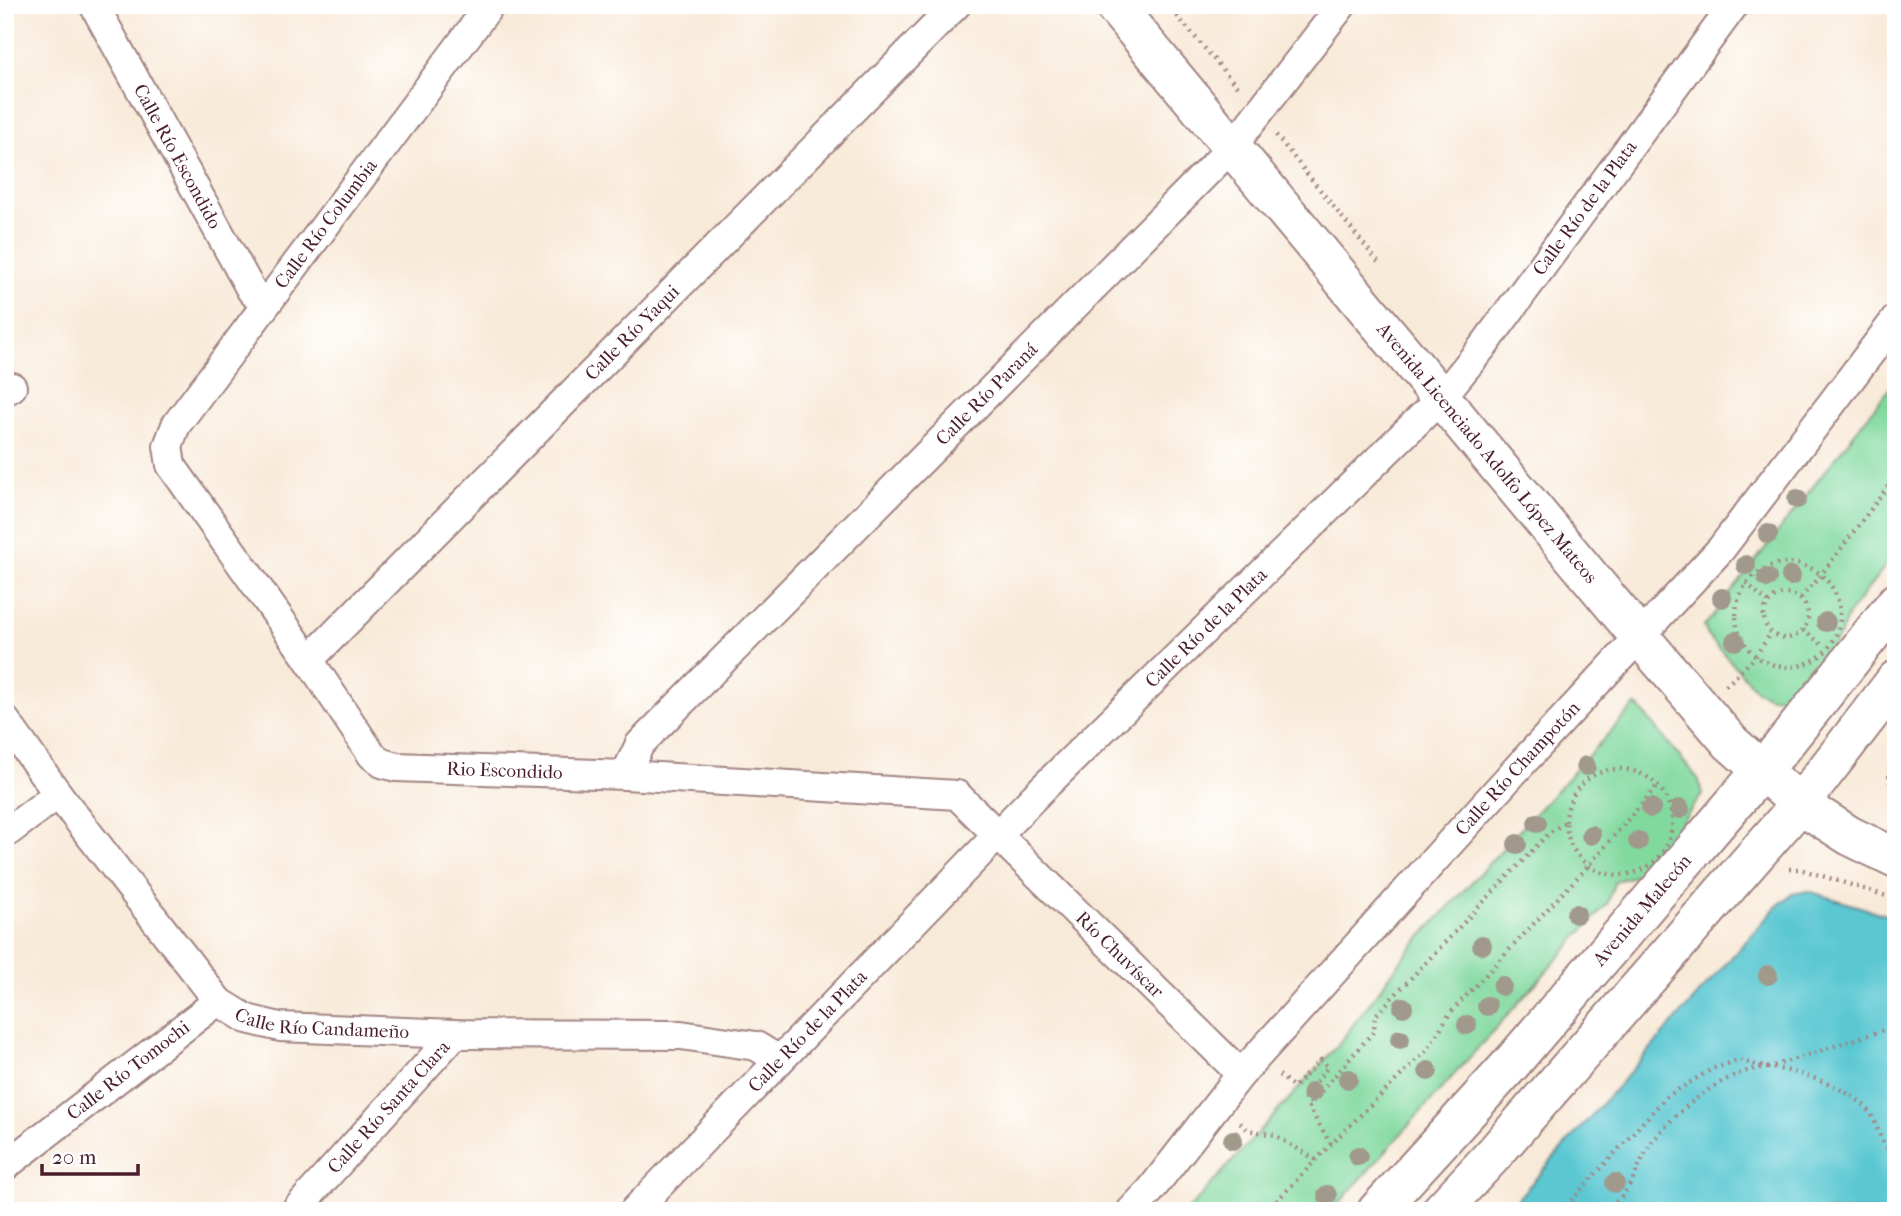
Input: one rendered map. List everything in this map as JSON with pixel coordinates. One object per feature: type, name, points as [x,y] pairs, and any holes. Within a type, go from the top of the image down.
[{"type":"main road","name":"Avenida Licenciado Adolfo López Mateos","points":[[1114,5],[1731,743],[1800,804],[1850,836],[1896,858]]},
{"type":"main road","name":"Avenida Malecón","points":[[1377,1211],[1510,1065],[1761,771],[1896,603]]},
{"type":"main road","points":[[1441,1211],[1493,1156],[1800,804],[1896,680]]},
{"type":"street","name":"Calle Río Escondido","points":[[94,5],[251,290],[265,305]]},
{"type":"street","name":"Calle Río Columbia","points":[[168,446],[176,425],[490,5]]},
{"type":"street","name":"Calle Río Yaqui","points":[[309,660],[956,5]]},
{"type":"street","name":"Calle Río Paraná","points":[[625,775],[640,744],[1232,147],[1342,5]]},
{"type":"street","name":"Calle Río de la Plata","points":[[634,1211],[998,835],[1441,398],[1485,344],[1734,5]]},
{"type":"street","name":"Calle Río Champotón","points":[[1131,1211],[1150,1191],[1249,1065],[1504,783],[1721,549],[1896,319]]},
{"type":"street","name":"Rio Escondido","points":[[168,446],[171,465],[309,660],[372,755],[382,763],[396,767],[625,775],[957,794],[998,835]]},
{"type":"street","name":"Calle Río Candameño","points":[[5,720],[58,794],[218,1001],[247,1019],[280,1027],[455,1034],[681,1035],[757,1046],[779,1060]]},
{"type":"street","points":[[5,834],[58,794]]},
{"type":"street","name":"Río Chuvíscar","points":[[998,835],[1249,1065]]},
{"type":"street","name":"Calle Río Tomochi","points":[[5,1166],[218,1001]]},
{"type":"street","name":"Calle Río Santa Clara","points":[[295,1211],[455,1034]]},
{"type":"path","points":[[1801,598],[1896,476]]},
{"type":"path","points":[[1790,563],[1807,566],[1821,575],[1832,588],[1839,603],[1840,624],[1828,649],[1818,658],[1800,666],[1769,664],[1755,657],[1744,644],[1737,629],[1735,614],[1738,597],[1746,583],[1758,572],[1774,565],[1790,563]]},
{"type":"path","points":[[1746,583],[1768,602]]},
{"type":"path","points":[[1790,593],[1801,598],[1807,608],[1808,619],[1804,630],[1794,637],[1782,638],[1771,634],[1764,624],[1763,612],[1768,602],[1778,594],[1790,593]]},
{"type":"path","points":[[1804,630],[1828,649]]},
{"type":"path","points":[[1723,689],[1755,657],[1771,634]]},
{"type":"path","points":[[1896,748],[1888,769],[1890,788],[1896,800]]},
{"type":"path","points":[[1609,769],[1628,769],[1645,775],[1658,785],[1670,803],[1673,822],[1670,841],[1659,857],[1644,869],[1626,875],[1606,874],[1588,866],[1576,854],[1569,839],[1566,822],[1569,804],[1578,788],[1592,776],[1609,769]]},
{"type":"path","points":[[1267,1211],[1428,1048],[1450,1013],[1588,866],[1658,785]]},
{"type":"path","points":[[1331,1144],[1309,1108],[1311,1103],[1374,1031],[1375,1016],[1549,833],[1566,822]]},
{"type":"path","points":[[1605,1211],[1625,1193],[1652,1142],[1683,1108],[1733,1075],[1768,1068],[1896,1026]]},
{"type":"path","points":[[1249,1065],[1294,1087],[1321,1060],[1328,1067],[1306,1094],[1305,1098],[1311,1103]]},
{"type":"path","points":[[1562,1211],[1666,1097],[1712,1069],[1739,1060],[1815,1078],[1852,1096],[1870,1111],[1879,1137],[1888,1152],[1896,1156]]},
{"type":"path","points":[[1248,1130],[1275,1135],[1316,1160]]},
{"type":"path","points":[[1612,1204],[1625,1211]]},
{"type":"green space","points":[[1896,380],[1896,552],[1848,615],[1840,635],[1811,672],[1780,696],[1770,697],[1757,691],[1708,636],[1704,627]]},
{"type":"green space","points":[[1636,704],[1699,780],[1702,795],[1683,820],[1669,850],[1656,864],[1640,875],[1615,881],[1607,904],[1332,1211],[1187,1211],[1338,1045],[1410,949]]},
{"type":"water","points":[[1808,891],[1896,918],[1896,1211],[1507,1211],[1776,907],[1792,894]]}]
